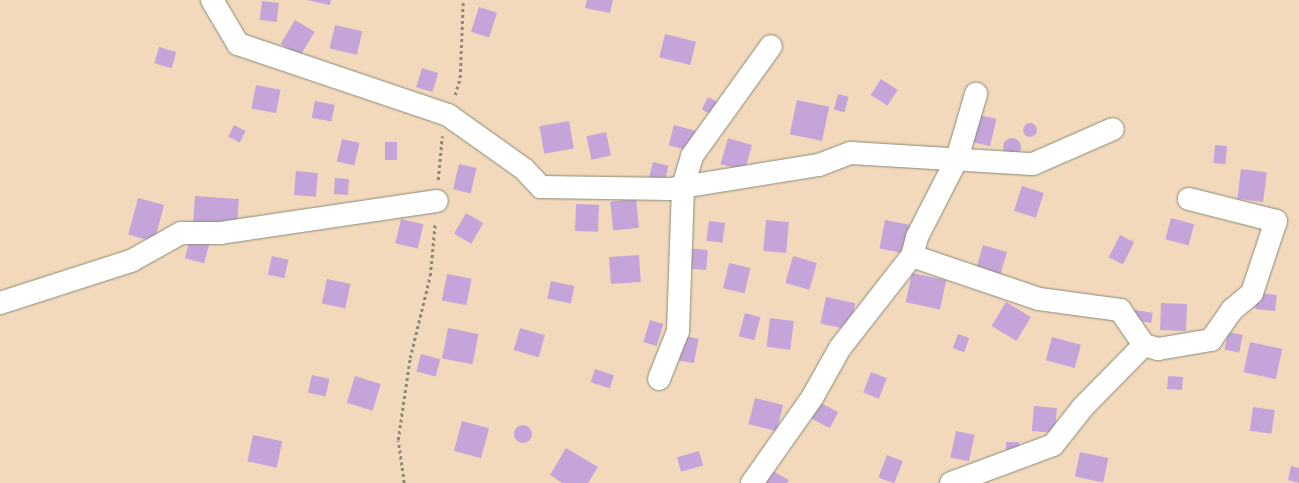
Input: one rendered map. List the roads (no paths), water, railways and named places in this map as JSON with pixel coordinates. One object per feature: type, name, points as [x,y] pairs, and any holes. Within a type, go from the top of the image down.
[{"type":"street","points":[[212,0],[238,44],[448,115],[524,169],[541,188],[647,191],[819,165],[851,153],[1033,164],[1113,129]]},
{"type":"street","points":[[659,379],[678,331],[683,186],[692,156],[771,46]]},
{"type":"street","points":[[752,483],[812,398],[840,348],[912,256],[917,237],[957,159],[976,94]]},
{"type":"street","points":[[912,256],[1039,299],[1120,310],[1144,345],[1158,349],[1211,340],[1232,310],[1252,293],[1276,221],[1189,199]]},
{"type":"street","points":[[0,303],[131,261],[181,233],[220,233],[437,201]]},
{"type":"street","points":[[951,483],[1053,445],[1083,407],[1144,345]]}]
